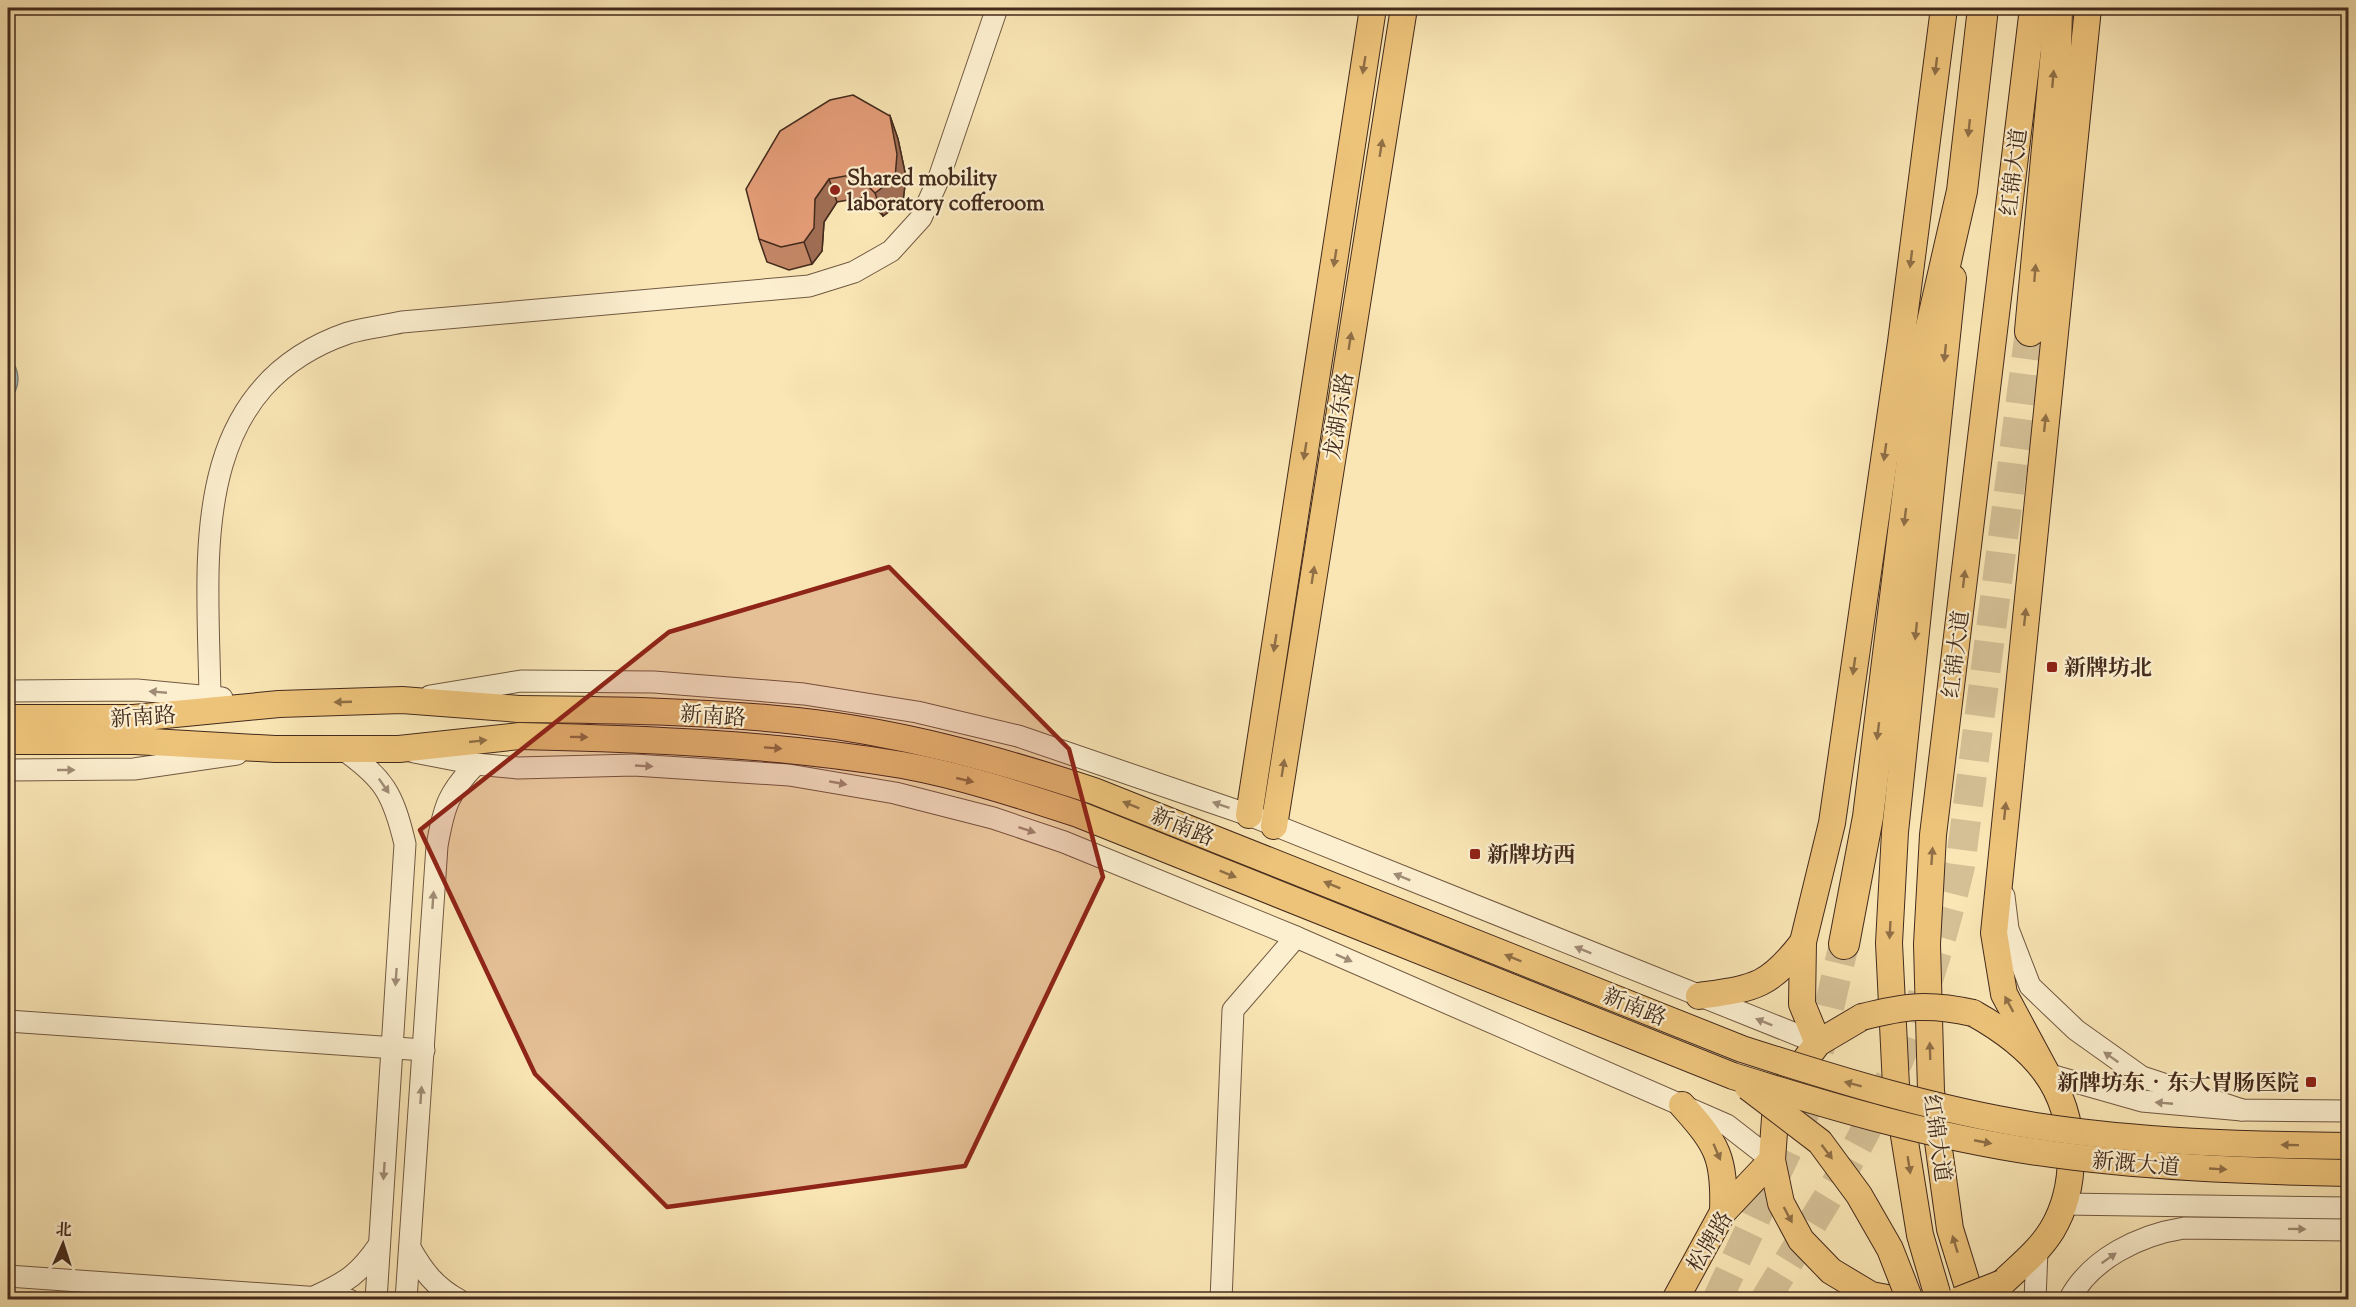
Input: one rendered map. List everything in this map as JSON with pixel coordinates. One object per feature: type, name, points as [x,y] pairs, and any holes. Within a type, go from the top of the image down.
[{"type":"highway","name":"红锦大道","points":[[1844,944],[1868,817],[1925,353],[1962,191],[1983,8]]},
{"type":"highway","name":"红锦大道","points":[[2030,331],[2056,51],[2057,8]]},
{"type":"main road","name":"龙湖东路","points":[[1249,815],[1373,8]]},
{"type":"main road","name":"龙湖东路","points":[[1274,826],[1404,8]]},
{"type":"main road","points":[[1818,1043],[1802,1004],[1803,942],[1832,823],[1901,342],[1944,8]]},
{"type":"main road","name":"红锦大道","points":[[1972,1299],[1950,1229],[1931,1091],[1927,944],[1934,835],[2033,8]]},
{"type":"main road","points":[[1959,1299],[2002,1283],[2037,1250],[2064,1204],[2072,1160],[2066,1115],[2004,994],[1994,933],[2088,8]]},
{"type":"main road","name":"红锦大道","points":[[1939,1299],[1920,1235],[1896,1086],[1889,943],[1895,832],[1962,191]]},
{"type":"main road","name":"新南路","points":[[8,741],[134,729],[279,704],[402,700],[519,709],[654,711],[798,721],[913,740],[1011,763],[1094,790],[1742,1049],[1840,1081],[1930,1104]]},
{"type":"main road","name":"新南路","points":[[8,718],[134,729],[275,749],[399,749],[520,736],[650,739],[795,749],[904,766],[1001,789],[1078,814],[1733,1076],[1833,1108],[1925,1130]]},
{"type":"main road","points":[[1699,996],[1762,984],[1781,970],[1803,942]]},
{"type":"main road","points":[[1898,1299],[1866,1298],[1831,1271],[1801,1240],[1781,1203],[1772,1160],[1775,1118],[1787,1084],[1818,1043],[1862,1017],[1904,1006],[1945,1007],[1973,1013],[2002,1029],[2047,1074]]},
{"type":"main road","points":[[1733,1076],[1820,1142],[1859,1195],[1890,1249],[1910,1299]]},
{"type":"main road","name":"新溉大道","points":[[1930,1104],[2035,1126],[2137,1139],[2349,1146]]},
{"type":"main road","points":[[1682,1106],[1709,1135],[1720,1157],[1724,1182],[1723,1212]]},
{"type":"main road","name":"新溉大道","points":[[1925,1130],[2034,1152],[2135,1165],[2349,1173]]},
{"type":"main road","name":"松牌路","points":[[1675,1299],[1723,1212],[1772,1160]]},
{"type":"street","points":[[210,697],[208,535],[217,477],[236,428],[264,386],[302,356],[348,333],[402,322],[809,286],[854,272],[891,250],[921,218],[939,178],[997,8]]},
{"type":"street","name":"新南路","points":[[402,700],[521,681],[654,682],[804,694],[917,712],[1018,736],[1249,815],[1818,1043]]},
{"type":"street","name":"新南路","points":[[8,691],[137,690],[279,704]]},
{"type":"street","points":[[341,748],[366,765],[386,786],[398,814],[405,844],[376,1299]]},
{"type":"street","name":"新南路","points":[[8,770],[134,769],[275,749]]},
{"type":"street","name":"新南路","points":[[399,749],[476,764],[518,768],[634,765],[789,775],[895,793],[993,818],[1064,842],[1296,937],[1726,1125],[1772,1160]]},
{"type":"street","points":[[406,1299],[437,846],[442,816],[455,786],[476,764]]},
{"type":"street","points":[[2000,858],[2008,929],[2030,986],[2076,1030],[2142,1077],[2242,1110]]},
{"type":"street","points":[[1221,1299],[1233,1010],[1296,937]]},
{"type":"street","points":[[8,1021],[424,1050]]},
{"type":"street","points":[[2047,1074],[2142,1101],[2242,1110],[2349,1111]]},
{"type":"street","name":"新溉大道","points":[[2064,1204],[2349,1208]]},
{"type":"street","points":[[2146,1205],[2248,1228]]},
{"type":"street","points":[[2069,1299],[2092,1271],[2136,1241],[2159,1232],[2184,1227],[2349,1230]]},
{"type":"street","points":[[313,1297],[344,1284],[363,1268],[379,1245]]},
{"type":"street","points":[[410,1248],[424,1272],[442,1290],[459,1299]]},
{"type":"street","points":[[2035,1299],[2037,1250]]},
{"type":"street","points":[[8,1276],[349,1299]]},
{"type":"highlighted area","points":[[889,567],[1069,749],[1103,877],[965,1166],[667,1207],[535,1074],[420,830],[669,632]]},
{"type":"water","points":[[8,355],[15,367],[18,384],[8,402]]},
{"type":"building","name":"Shared mobility laboratory cofferoom","points":[[853,95],[890,116],[897,154],[895,178],[875,193],[856,174],[829,179],[815,199],[814,228],[804,242],[781,247],[759,239],[746,189],[780,131],[830,100]]},
{"type":"tunnel","points":[[1765,1300],[1836,1183],[1876,1110],[1906,1043],[1951,902],[1960,866],[2030,331]]},
{"type":"tunnel","points":[[1717,1300],[1804,1114],[1844,944]]},
{"type":"place","name":"Shared mobility laboratory cofferoom","points":[[835,190]]},
{"type":"place","name":"新牌坊北","points":[[2052,667]]},
{"type":"place","name":"新牌坊西","points":[[1475,854]]},
{"type":"place","name":"新牌坊东‧东大胃肠医院","points":[[2311,1082]]}]
